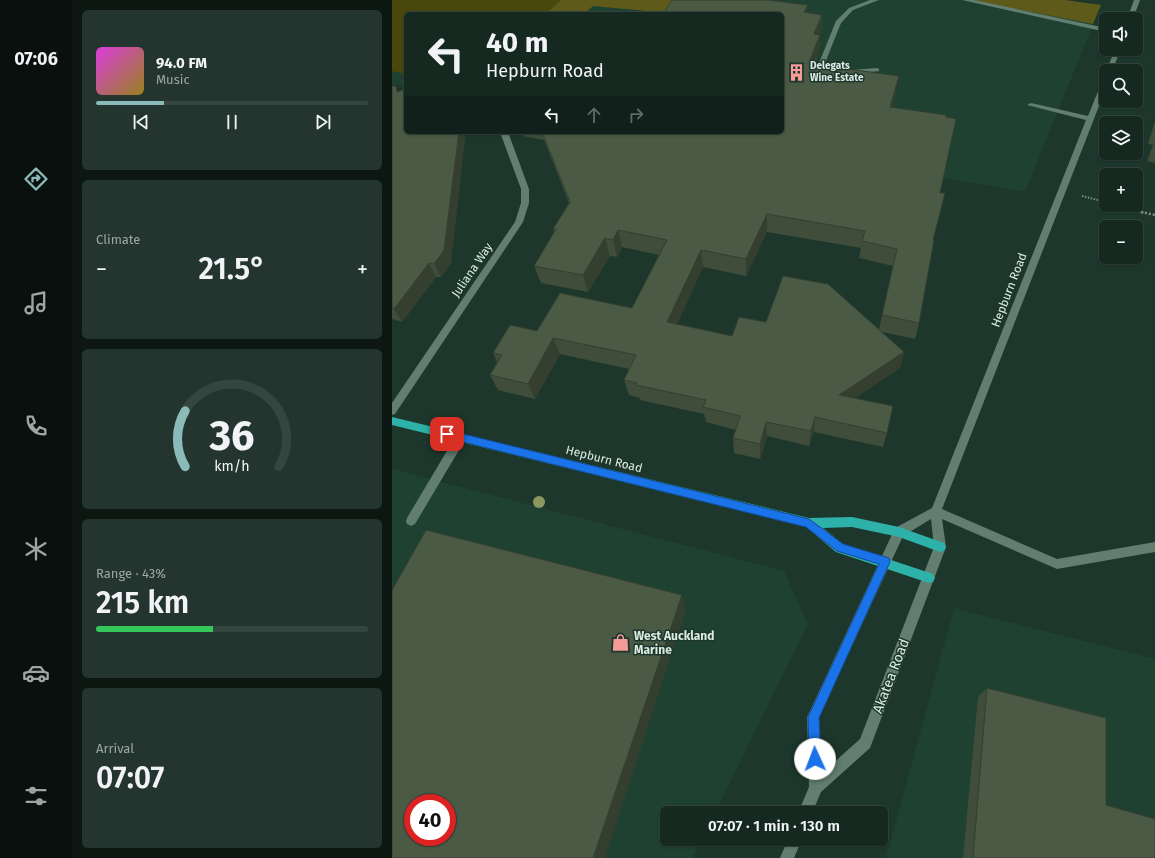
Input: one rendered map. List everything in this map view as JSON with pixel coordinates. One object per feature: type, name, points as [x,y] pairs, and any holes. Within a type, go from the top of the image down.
[{"type":"main road","name":"Hepburn Road","points":[[392,421],[809,523],[852,522],[899,532],[940,547]]},
{"type":"main road","name":"Hepburn Road","points":[[809,523],[840,548],[885,562],[928,578]]},
{"type":"street","points":[[824,75],[816,79],[838,22],[851,9],[876,0]]},
{"type":"street","points":[[965,0],[1099,29]]},
{"type":"street","points":[[1133,12],[1137,0]]},
{"type":"street","points":[[847,73],[877,70]]},
{"type":"street","name":"Hepburn Road","points":[[940,547],[936,511],[1099,96]]},
{"type":"street","points":[[1030,105],[1090,119]]},
{"type":"street","name":"Juliana Way","points":[[392,411],[519,222],[525,203],[525,188],[505,134]]},
{"type":"street","points":[[411,520],[461,437]]},
{"type":"street","points":[[899,532],[936,511],[1057,564],[1155,547]]},
{"type":"street","name":"Akatea Road","points":[[808,806],[816,787],[814,717],[899,532]]},
{"type":"street","name":"Akatea Road","points":[[816,787],[865,743],[940,547]]},
{"type":"street","points":[[787,858],[792,846]]},
{"type":"path","points":[[1143,212],[1155,215]]},
{"type":"shaded area","points":[[392,0],[1065,0],[1101,5],[1025,192],[681,134],[784,134],[784,12],[404,12],[404,87],[392,84]]},
{"type":"shaded area","points":[[392,0],[561,0],[548,12],[404,12],[404,74],[392,71]]},
{"type":"shaded area","points":[[561,0],[707,0],[672,12],[593,6],[586,12],[548,12]]},
{"type":"shaded area","points":[[969,0],[1065,0],[1101,5],[1093,24]]},
{"type":"shaded area","points":[[392,469],[784,571],[808,624],[718,806],[660,806],[660,846],[699,846],[693,858],[392,858]]},
{"type":"shaded area","points":[[954,608],[1155,659],[1155,858],[886,858]]},
{"type":"building","points":[[672,0],[768,0],[808,5],[804,12],[822,15],[814,34],[820,35],[809,63],[812,64],[812,66],[817,67],[819,65],[899,76],[890,107],[946,115],[946,117],[956,119],[940,193],[945,193],[933,240],[919,323],[882,315],[897,249],[862,241],[865,231],[767,214],[746,259],[701,250],[667,322],[732,336],[739,317],[766,322],[783,276],[828,284],[904,352],[839,395],[893,406],[887,433],[815,417],[811,431],[766,422],[760,444],[733,438],[740,416],[703,407],[706,400],[636,385],[637,383],[624,380],[636,355],[553,338],[528,384],[490,375],[502,355],[493,353],[510,325],[537,331],[560,293],[632,308],[667,240],[618,230],[613,240],[605,238],[583,275],[534,266],[556,229],[553,229],[570,202],[543,134],[784,134],[784,12],[664,12]]},
{"type":"building","points":[[392,86],[396,86],[397,92],[404,90],[404,134],[459,134],[444,250],[434,264],[429,263],[394,309],[392,308]]},
{"type":"building","points":[[426,530],[682,595],[593,858],[392,858],[392,590]]},
{"type":"building","points":[[987,688],[1106,718],[1106,805],[1155,819],[1155,858],[973,858]]},
{"type":"place","name":"Delegats Wine Estate","points":[[797,72]]},
{"type":"place","name":"West Auckland Marine","points":[[621,643]]},
{"type":"route","points":[[447,434],[809,523],[840,548],[885,562],[814,717],[815,759]]}]
